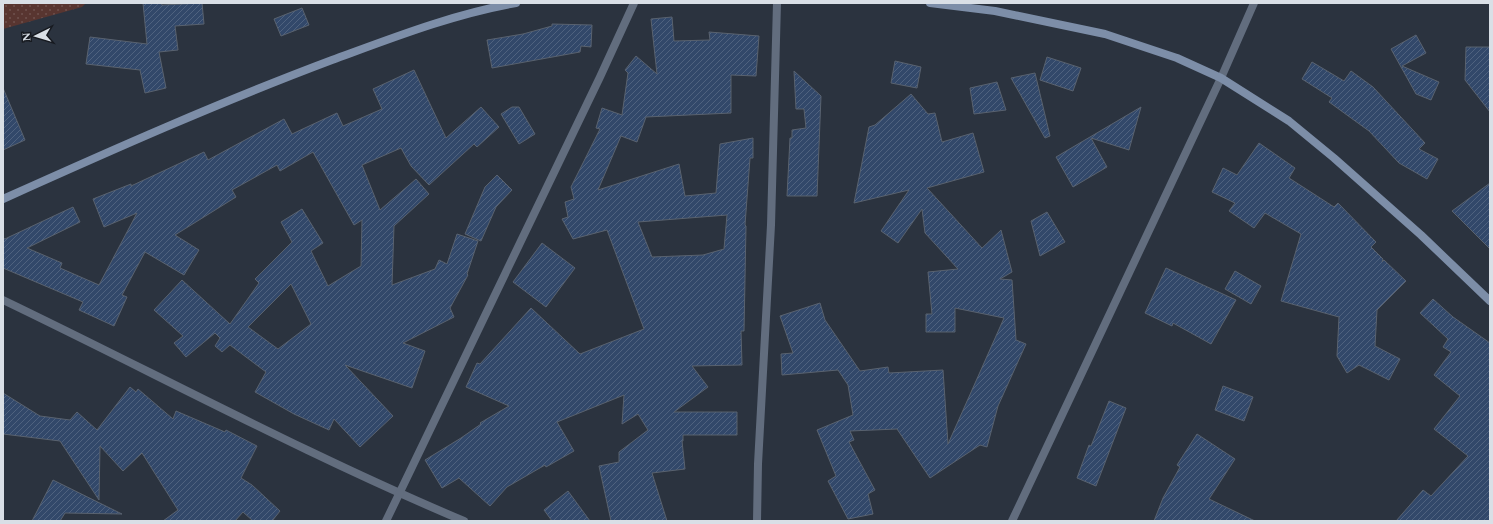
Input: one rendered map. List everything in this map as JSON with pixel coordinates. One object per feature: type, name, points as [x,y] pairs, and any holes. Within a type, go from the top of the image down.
[{"type":"street","points":[[3,199],[263,86],[484,6],[516,3]]},
{"type":"street","points":[[386,521],[600,77],[634,3]]},
{"type":"street","points":[[757,521],[758,464],[771,224],[777,3]]},
{"type":"street","points":[[930,3],[995,11],[1105,34],[1177,58],[1221,78],[1289,121],[1334,158],[1421,235],[1490,302]]},
{"type":"street","points":[[1012,521],[1221,78],[1254,3]]},
{"type":"street","points":[[3,300],[234,415],[400,494],[464,521]]},
{"type":"shaded area","points":[[3,3],[86,3],[82,7],[3,29]]},
{"type":"building","points":[[143,3],[161,3],[162,5],[202,3],[204,24],[175,26],[178,50],[159,52],[166,88],[145,93],[140,70],[86,64],[90,37],[147,44]]},
{"type":"building","points":[[302,8],[309,25],[281,36],[274,19]]},
{"type":"building","points":[[672,17],[674,41],[710,40],[709,32],[759,36],[756,76],[731,75],[731,113],[646,117],[637,142],[621,136],[598,190],[679,164],[685,196],[716,193],[720,144],[753,138],[753,158],[750,158],[745,225],[744,331],[741,331],[742,365],[692,366],[708,387],[674,412],[737,412],[737,435],[683,435],[682,441],[685,469],[652,473],[667,521],[611,521],[599,466],[619,462],[619,452],[648,430],[638,414],[622,424],[624,395],[557,422],[574,451],[546,467],[545,465],[507,487],[490,506],[459,478],[442,488],[425,460],[461,438],[481,424],[480,423],[509,406],[466,387],[477,363],[480,364],[531,308],[580,354],[644,329],[607,230],[573,239],[562,219],[568,217],[565,202],[574,199],[571,187],[600,129],[596,128],[602,108],[622,115],[628,73],[625,70],[636,56],[657,74],[651,19]],"holes":[[[727,215],[724,249],[703,255],[652,257],[638,222]]]},
{"type":"building","points":[[552,24],[592,25],[591,47],[581,46],[580,52],[492,68],[487,40],[523,34],[552,26]]},
{"type":"building","points":[[1416,35],[1426,53],[1402,66],[1439,82],[1431,100],[1416,94],[1391,49]]},
{"type":"building","points":[[1466,47],[1490,47],[1490,112],[1465,80]]},
{"type":"building","points":[[1047,57],[1081,68],[1073,91],[1040,80]]},
{"type":"building","points":[[895,61],[921,67],[917,88],[891,83]]},
{"type":"building","points":[[1312,62],[1344,81],[1351,71],[1373,87],[1425,143],[1419,149],[1438,159],[1427,179],[1399,163],[1369,131],[1329,102],[1332,98],[1302,79]]},
{"type":"building","points":[[414,70],[446,138],[481,107],[499,127],[477,147],[474,144],[429,185],[411,166],[401,148],[362,165],[380,210],[416,179],[429,194],[394,226],[392,285],[435,269],[439,260],[447,264],[457,234],[478,241],[467,274],[468,275],[450,308],[454,317],[403,343],[425,351],[412,388],[345,365],[393,416],[360,447],[334,419],[329,430],[294,414],[255,392],[266,372],[230,345],[222,352],[215,346],[220,338],[215,333],[186,357],[174,343],[183,336],[154,310],[182,280],[230,324],[259,283],[255,279],[292,242],[281,222],[302,209],[323,243],[311,251],[328,286],[361,266],[362,220],[354,225],[313,152],[280,171],[277,165],[232,190],[236,197],[175,235],[199,250],[184,275],[145,252],[122,295],[127,297],[114,326],[79,310],[83,302],[3,268],[3,238],[5,239],[73,207],[80,222],[27,248],[62,263],[60,268],[99,285],[137,213],[104,227],[93,199],[131,184],[131,186],[204,152],[208,160],[284,119],[292,134],[337,113],[343,126],[382,109],[373,89]],"holes":[[[291,284],[311,324],[278,349],[248,327]]]},
{"type":"building","points":[[794,71],[821,96],[817,196],[787,196],[790,138],[792,138],[792,130],[806,128],[804,109],[796,109]]},
{"type":"building","points":[[1035,73],[1050,136],[1045,138],[1011,78]]},
{"type":"building","points":[[997,82],[1006,110],[974,114],[970,88]]},
{"type":"building","points":[[3,88],[25,140],[3,150]]},
{"type":"building","points":[[911,94],[928,114],[935,113],[942,142],[973,133],[984,172],[927,188],[982,248],[1001,230],[1012,272],[1000,279],[1012,280],[1016,340],[1026,344],[998,406],[987,447],[980,445],[930,478],[897,429],[850,431],[854,440],[849,442],[875,490],[868,494],[873,514],[848,519],[828,481],[836,476],[817,430],[853,415],[848,385],[838,370],[782,375],[781,354],[793,353],[780,316],[820,303],[825,320],[860,371],[888,367],[889,373],[943,370],[948,444],[1004,318],[955,308],[955,332],[926,332],[926,314],[932,314],[928,272],[958,269],[925,233],[922,209],[898,243],[881,231],[909,190],[854,203],[869,127],[875,125]]},
{"type":"building","points":[[512,107],[519,107],[535,134],[519,144],[501,114]]},
{"type":"building","points":[[1141,107],[1129,150],[1091,138],[1107,167],[1073,187],[1056,157]]},
{"type":"building","points":[[1259,143],[1295,168],[1289,178],[1334,207],[1338,203],[1376,242],[1371,247],[1383,259],[1382,262],[1384,260],[1406,281],[1377,310],[1375,346],[1400,359],[1389,380],[1359,365],[1347,373],[1337,356],[1339,317],[1281,301],[1301,234],[1265,213],[1254,228],[1229,211],[1235,203],[1212,192],[1223,168],[1237,175]]},
{"type":"building","points":[[497,175],[512,190],[496,207],[481,241],[465,234],[485,187]]},
{"type":"building","points":[[1490,183],[1490,249],[1452,211]]},
{"type":"building","points":[[1047,212],[1065,242],[1040,256],[1031,221]]},
{"type":"building","points":[[542,243],[575,268],[546,307],[513,282]]},
{"type":"building","points":[[1166,268],[1236,300],[1211,344],[1173,323],[1172,326],[1145,313]]},
{"type":"building","points":[[1235,271],[1261,286],[1251,304],[1225,289]]},
{"type":"building","points":[[1433,299],[1453,317],[1490,343],[1490,521],[1396,521],[1423,490],[1431,496],[1468,456],[1434,429],[1460,396],[1434,375],[1451,352],[1443,347],[1448,339],[1420,313]]},
{"type":"building","points":[[1223,386],[1253,397],[1244,421],[1215,410]]},
{"type":"building","points":[[130,387],[136,392],[138,389],[173,419],[176,411],[225,432],[226,430],[257,446],[241,478],[252,485],[280,511],[272,521],[253,521],[243,512],[235,521],[163,521],[178,510],[142,453],[123,471],[100,446],[99,500],[60,441],[3,434],[3,393],[40,416],[70,420],[77,412],[97,430]]},
{"type":"building","points":[[1109,401],[1126,408],[1096,486],[1077,478],[1089,445],[1091,446]]},
{"type":"building","points":[[1197,434],[1235,459],[1209,499],[1255,521],[1154,521],[1163,498],[1180,467],[1177,465]]},
{"type":"building","points":[[53,480],[122,514],[65,513],[60,521],[32,521]]},
{"type":"building","points":[[568,491],[590,521],[552,521],[544,510]]}]
